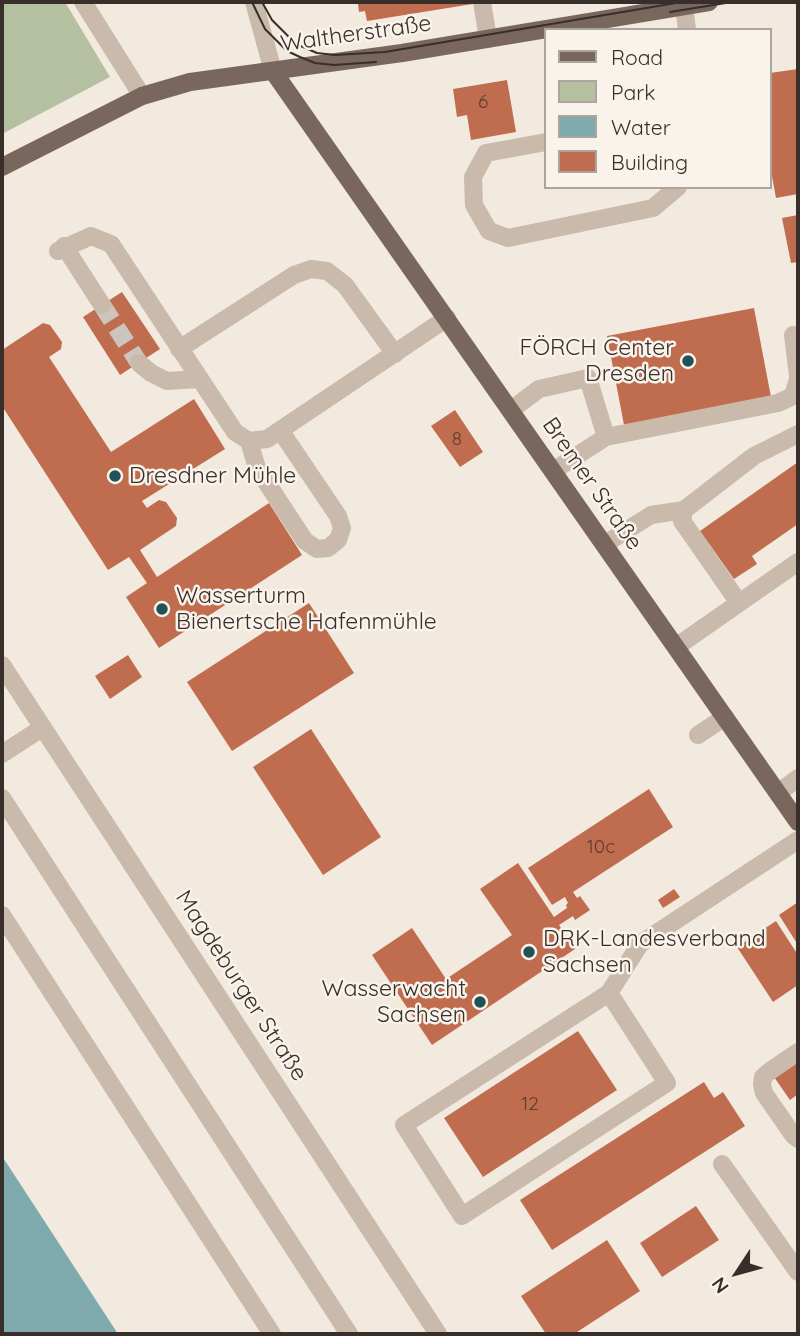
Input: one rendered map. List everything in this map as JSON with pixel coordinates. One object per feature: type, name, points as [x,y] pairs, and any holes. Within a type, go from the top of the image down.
[{"type":"main road","name":"Waltherstraße","points":[[553,28],[709,2]]},
{"type":"main road","name":"Waltherstraße","points":[[2,167],[142,96],[190,82],[544,30]]},
{"type":"main road","name":"Bremer Straße","points":[[273,71],[798,822]]},
{"type":"street","points":[[83,2],[142,96]]},
{"type":"street","points":[[254,2],[273,71]]},
{"type":"street","points":[[482,2],[488,39]]},
{"type":"street","points":[[684,6],[687,28]]},
{"type":"street","points":[[544,142],[486,153],[473,177],[474,205],[489,231],[508,239],[653,208],[676,189]]},
{"type":"street","points":[[102,305],[61,248],[91,236],[111,244],[235,432],[248,442],[257,468],[305,541],[317,549],[328,548],[338,540],[342,528],[338,516],[280,430]]},
{"type":"street","points":[[179,349],[295,275],[311,269],[327,271],[345,285],[395,354]]},
{"type":"street","points":[[248,442],[267,439],[447,318]]},
{"type":"street","points":[[553,471],[606,437],[778,403],[793,396],[798,378],[793,335]]},
{"type":"street","points":[[139,363],[167,381],[199,379]]},
{"type":"street","points":[[511,410],[539,389],[588,378],[606,437]]},
{"type":"street","points":[[605,544],[651,515],[684,510],[754,456],[798,433]]},
{"type":"street","points":[[684,510],[682,521],[739,603]]},
{"type":"street","points":[[676,647],[798,562]]},
{"type":"street","name":"Magdeburger Straße","points":[[2,666],[433,1332]]},
{"type":"street","points":[[698,735],[725,717]]},
{"type":"street","points":[[2,754],[42,727]]},
{"type":"street","points":[[778,793],[798,778]]},
{"type":"street","points":[[2,798],[349,1334]]},
{"type":"street","points":[[609,993],[667,1083],[462,1216],[404,1125],[609,993],[640,944],[798,840]]},
{"type":"street","points":[[2,915],[272,1334]]},
{"type":"street","points":[[798,1052],[763,1077],[762,1085],[764,1093],[798,1139]]},
{"type":"street","points":[[722,1164],[798,1272]]},
{"type":"green space","points":[[2,2],[65,2],[110,77],[2,134]]},
{"type":"water","points":[[2,1156],[118,1334],[2,1334]]},
{"type":"building","points":[[479,3],[367,21],[365,11],[359,12],[358,4]]},
{"type":"building","points":[[798,69],[798,194],[776,198],[772,176],[772,73]]},
{"type":"building","points":[[507,80],[516,132],[471,140],[467,115],[457,117],[453,89]]},
{"type":"building","points":[[798,215],[798,262],[791,263],[782,218]]},
{"type":"building","points":[[122,292],[160,349],[120,375],[83,317]]},
{"type":"building","name":"FÖRCH Center Dresden","points":[[754,308],[771,397],[624,425],[607,336]]},
{"type":"building","name":"Dresdner Mühle","points":[[43,323],[50,325],[62,342],[61,349],[49,357],[111,452],[194,399],[225,449],[142,501],[147,508],[159,500],[166,502],[177,518],[176,526],[140,550],[157,577],[269,503],[302,555],[159,648],[126,597],[147,583],[129,557],[108,570],[2,406],[2,350]]},
{"type":"building","points":[[455,410],[483,452],[460,467],[431,426]]},
{"type":"building","points":[[798,462],[798,524],[752,556],[757,564],[734,579],[700,531]]},
{"type":"building","points":[[309,603],[354,673],[232,751],[187,682]]},
{"type":"building","points":[[128,655],[142,677],[110,699],[95,676]]},
{"type":"building","points":[[311,729],[381,837],[323,875],[253,767]]},
{"type":"building","name":"DRK-Landesverband Sachsen","points":[[649,789],[673,827],[573,892],[577,898],[580,896],[590,910],[575,920],[573,916],[559,925],[575,949],[432,1045],[372,955],[412,928],[446,979],[512,935],[480,889],[518,863],[554,917],[567,908],[565,897],[552,905],[528,868]]},
{"type":"building","points":[[674,889],[680,897],[663,908],[658,900]]},
{"type":"building","points":[[798,902],[798,945],[779,915]]},
{"type":"building","points":[[776,921],[798,955],[798,985],[773,1002],[737,947]]},
{"type":"building","points":[[578,1031],[617,1090],[483,1177],[444,1118]]},
{"type":"building","points":[[798,1060],[798,1094],[790,1100],[774,1077]]},
{"type":"building","points":[[704,1082],[714,1098],[723,1092],[745,1126],[552,1250],[520,1200]]},
{"type":"building","points":[[696,1206],[719,1240],[662,1277],[640,1243]]},
{"type":"building","points":[[607,1240],[640,1291],[574,1334],[546,1334],[521,1296]]},
{"type":"tunnel","points":[[102,305],[139,363]]},
{"type":"tram line","points":[[252,2],[265,29],[287,51],[315,63],[334,65],[376,62]]},
{"type":"tram line","points":[[262,2],[272,20],[296,44],[317,53],[335,55],[385,52],[682,2]]},
{"type":"tram line","points":[[670,12],[732,2]]},
{"type":"place","name":"FÖRCH Center Dresden","points":[[688,361]]},
{"type":"place","name":"Dresdner Mühle","points":[[115,476]]},
{"type":"place","name":"Wasserturm Bienertsche Hafenmühle","points":[[162,609]]},
{"type":"place","name":"DRK-Landesverband Sachsen","points":[[529,952]]},
{"type":"place","name":"Wasserwacht Sachsen","points":[[480,1002]]}]
